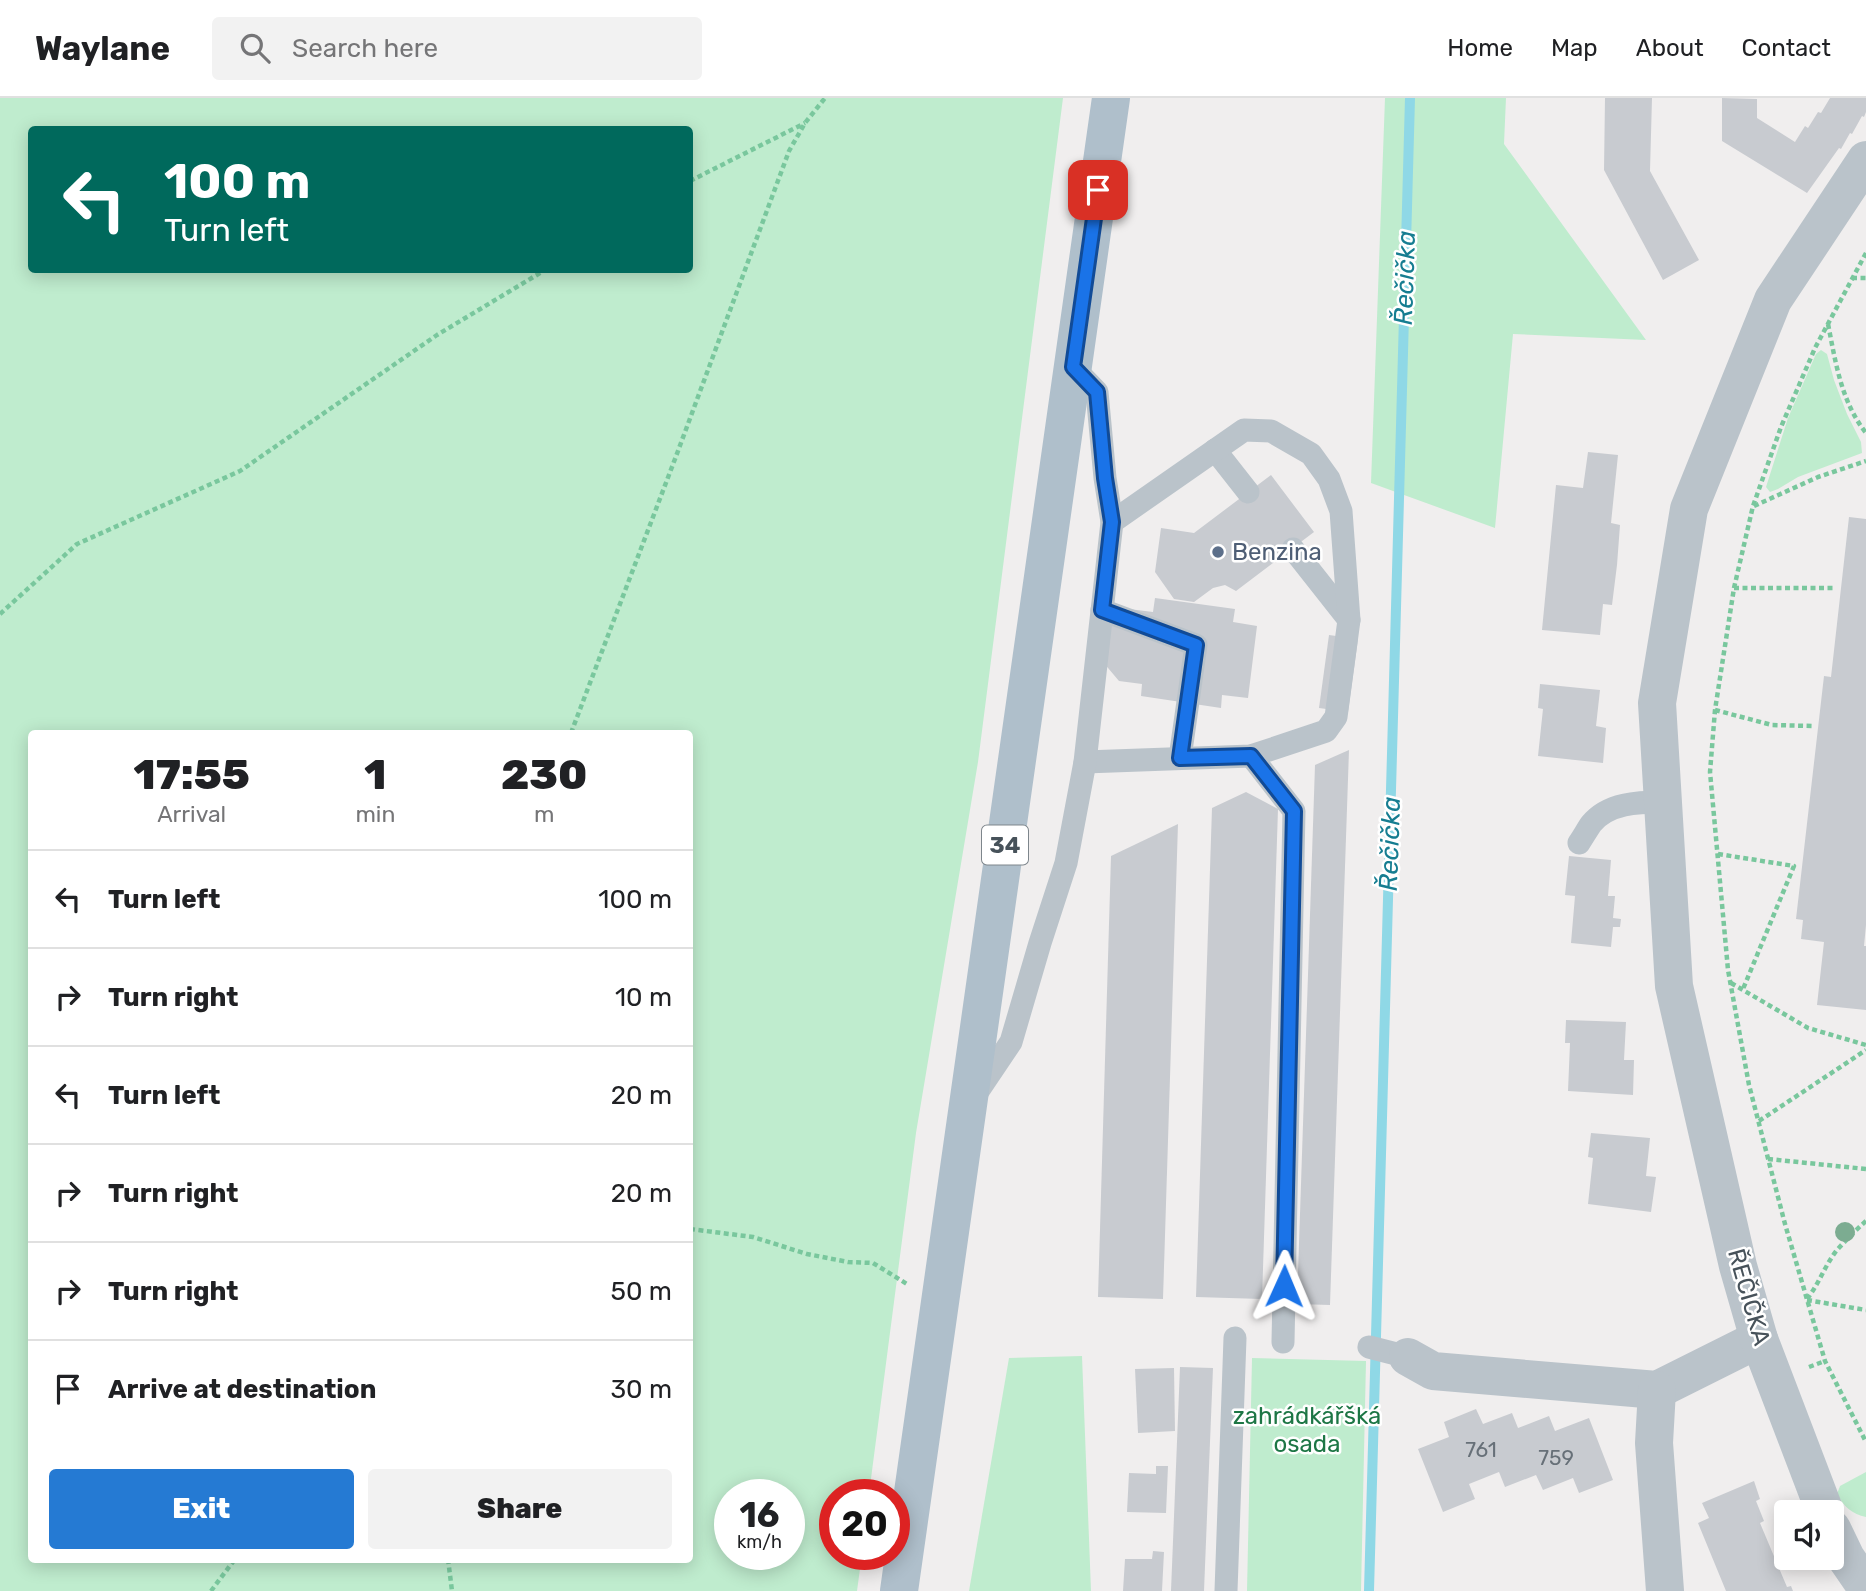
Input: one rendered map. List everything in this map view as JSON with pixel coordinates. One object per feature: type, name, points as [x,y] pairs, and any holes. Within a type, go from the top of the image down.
[{"type":"main road","name":"34","points":[[899,1591],[1111,98]]},
{"type":"street","name":"ŘEČIČKA","points":[[1820,1500],[1759,1339],[1738,1266],[1674,986],[1657,704],[1689,509],[1773,300],[1866,160]]},
{"type":"street","points":[[1408,1357],[1433,1371],[1657,1390],[1759,1339]]},
{"type":"street","points":[[1657,1390],[1654,1443],[1665,1591]]},
{"type":"lane","points":[[968,1105],[1011,1042],[1066,863],[1085,762],[1112,522],[1097,392],[1073,367]]},
{"type":"lane","points":[[1085,762],[1251,756],[1326,731],[1336,717],[1349,620],[1341,511],[1329,479],[1311,454],[1271,431],[1244,430],[1112,522]]},
{"type":"lane","points":[[1215,450],[1248,492]]},
{"type":"lane","points":[[1293,549],[1349,620]]},
{"type":"lane","points":[[1102,610],[1196,645],[1180,758]]},
{"type":"lane","points":[[1251,756],[1294,811],[1283,1342]]},
{"type":"lane","points":[[1579,843],[1598,817],[1630,803],[1663,802]]},
{"type":"lane","points":[[1226,1591],[1235,1338]]},
{"type":"lane","points":[[1369,1347],[1408,1357]]},
{"type":"path","points":[[572,730],[789,151],[805,123],[825,98]]},
{"type":"path","points":[[693,179],[805,123]]},
{"type":"path","points":[[1866,253],[1815,348],[1781,427],[1753,506],[1734,589],[1715,710],[1710,772],[1730,982],[1749,1086],[1825,1361],[1866,1442]]},
{"type":"path","points":[[0,614],[77,544],[240,471],[437,335],[539,273]]},
{"type":"path","points":[[1851,278],[1866,278]]},
{"type":"path","points":[[1828,324],[1839,380],[1859,424],[1866,433]]},
{"type":"path","points":[[1753,506],[1818,477],[1866,461]]},
{"type":"path","points":[[1734,589],[1833,588]]},
{"type":"path","points":[[1715,710],[1772,724],[1813,726]]},
{"type":"path","points":[[1718,854],[1794,866],[1743,989]]},
{"type":"path","points":[[1730,982],[1808,1028],[1866,1047]]},
{"type":"path","points":[[1759,1121],[1866,1047]]},
{"type":"path","points":[[1768,1159],[1866,1169]]},
{"type":"path","points":[[1806,1300],[1817,1287],[1822,1273],[1836,1251],[1866,1221]]},
{"type":"path","points":[[693,1229],[753,1237],[807,1254],[848,1262],[873,1263],[904,1283],[940,1294]]},
{"type":"path","points":[[1806,1300],[1866,1310]]},
{"type":"path","points":[[211,1591],[232,1563]]},
{"type":"path","points":[[449,1563],[453,1591]]},
{"type":"green space","points":[[0,98],[1063,98],[978,762],[916,1133],[871,1479],[819,1479],[819,1570],[860,1570],[857,1591],[0,1591]]},
{"type":"green space","points":[[1385,98],[1506,98],[1504,144],[1646,340],[1513,334],[1495,528],[1371,483]]},
{"type":"green space","points":[[1821,350],[1827,354],[1847,414],[1861,442],[1862,453],[1798,477],[1770,492],[1766,487],[1788,418],[1816,354]]},
{"type":"green space","points":[[1082,1356],[1091,1591],[969,1591],[1009,1358]]},
{"type":"green space","name":"zahrádkářšká osada","points":[[1252,1358],[1366,1361],[1361,1591],[1247,1591]]},
{"type":"green space","points":[[1866,1472],[1866,1517],[1844,1504],[1844,1500],[1837,1494],[1840,1486]]},
{"type":"building","points":[[1605,98],[1652,98],[1650,171],[1699,260],[1663,280],[1604,170]]},
{"type":"building","points":[[1722,98],[1757,99],[1757,118],[1795,142],[1805,126],[1808,128],[1818,112],[1821,113],[1830,98],[1866,98],[1866,112],[1807,193],[1722,141]]},
{"type":"building","points":[[1588,452],[1618,455],[1611,523],[1620,525],[1612,605],[1603,604],[1600,635],[1542,630],[1556,485],[1583,488]]},
{"type":"building","points":[[1271,475],[1314,532],[1236,591],[1225,585],[1213,588],[1194,602],[1174,599],[1155,572],[1161,528],[1194,533]]},
{"type":"building","points":[[1849,517],[1866,519],[1866,1010],[1817,1005],[1824,942],[1801,939],[1803,920],[1796,919],[1824,676],[1831,677]]},
{"type":"building","points":[[1155,598],[1235,609],[1233,622],[1257,626],[1248,698],[1222,695],[1221,708],[1141,696],[1142,684],[1119,681],[1087,643],[1129,609],[1153,612]]},
{"type":"building","points":[[1329,635],[1358,639],[1348,712],[1319,708]]},
{"type":"building","points":[[1540,684],[1600,690],[1596,726],[1606,728],[1603,763],[1538,756],[1543,709],[1538,708]]},
{"type":"building","points":[[1349,750],[1330,1305],[1297,1304],[1315,765]]},
{"type":"building","points":[[1246,792],[1278,809],[1262,1299],[1196,1297],[1212,808]]},
{"type":"building","points":[[1178,824],[1163,1299],[1098,1297],[1111,856]]},
{"type":"building","points":[[1569,856],[1611,860],[1608,896],[1615,896],[1613,918],[1621,919],[1620,927],[1613,927],[1611,947],[1571,943],[1575,896],[1565,895]]},
{"type":"building","points":[[1566,1020],[1626,1022],[1624,1060],[1634,1060],[1633,1095],[1568,1091],[1570,1043],[1565,1043]]},
{"type":"building","points":[[1591,1133],[1650,1138],[1646,1176],[1656,1177],[1651,1212],[1588,1204],[1593,1158],[1588,1157]]},
{"type":"building","points":[[1180,1367],[1213,1368],[1204,1591],[1171,1591]]},
{"type":"building","points":[[1174,1368],[1175,1431],[1138,1433],[1135,1369]]},
{"type":"building","points":[[1476,1409],[1483,1424],[1512,1413],[1518,1428],[1549,1416],[1555,1431],[1589,1418],[1613,1480],[1579,1493],[1573,1478],[1543,1490],[1536,1475],[1505,1487],[1499,1472],[1469,1484],[1475,1499],[1443,1512],[1418,1449],[1449,1437],[1444,1422]]},
{"type":"building","points":[[1156,1466],[1168,1466],[1166,1513],[1127,1512],[1129,1473],[1156,1474]]},
{"type":"building","points":[[1754,1481],[1760,1499],[1756,1501],[1764,1521],[1760,1523],[1774,1556],[1774,1570],[1780,1570],[1787,1587],[1791,1586],[1793,1591],[1726,1591],[1698,1523],[1709,1518],[1702,1503]]},
{"type":"building","points":[[1153,1551],[1164,1552],[1162,1591],[1123,1591],[1125,1559],[1152,1559]]},
{"type":"waterway","name":"Řečička","points":[[1369,1591],[1410,98]]},
{"type":"place","name":"Benzina","points":[[1218,552]]},
{"type":"route","points":[[1098,190],[1073,367],[1097,392],[1112,522],[1102,610],[1196,645],[1180,758],[1251,756],[1294,811],[1284,1286]]}]
